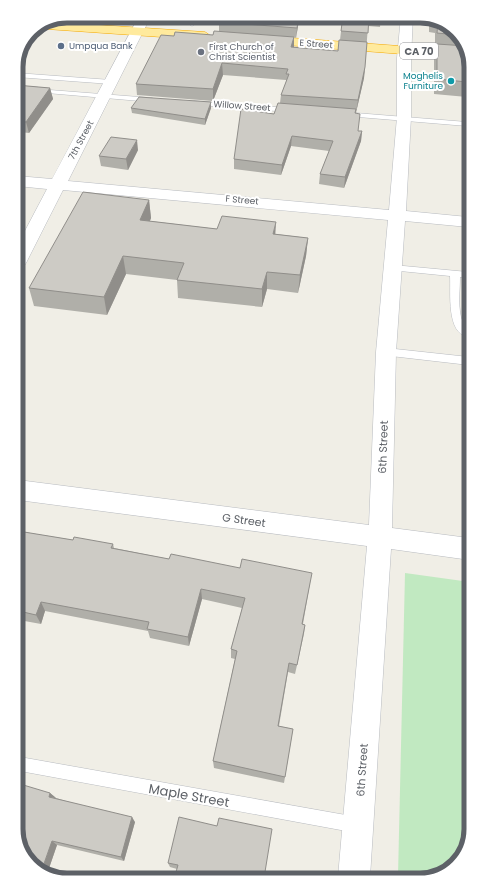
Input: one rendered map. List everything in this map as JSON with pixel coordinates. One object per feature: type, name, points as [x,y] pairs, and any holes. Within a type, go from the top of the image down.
[{"type":"highway","points":[[55,25],[142,23],[221,37]]},
{"type":"highway","points":[[206,23],[214,25]]},
{"type":"highway","name":"E Street","points":[[256,34],[404,44],[456,42]]},
{"type":"highway","name":"E Street","points":[[404,44],[462,54]]},
{"type":"street","name":"7th Street","points":[[23,251],[142,23]]},
{"type":"street","name":"6th Street","points":[[354,873],[380,538],[386,352],[398,214],[404,118],[404,44],[406,23]]},
{"type":"street","name":"F Street","points":[[23,181],[398,214],[464,222]]},
{"type":"street","name":"G Street","points":[[23,491],[464,548]]},
{"type":"lane","points":[[23,76],[111,82]]},
{"type":"lane","points":[[31,90],[160,101]]},
{"type":"lane","name":"Willow Street","points":[[191,103],[293,110]]},
{"type":"lane","points":[[341,113],[464,124]]},
{"type":"lane","points":[[393,268],[464,275]]},
{"type":"lane","points":[[455,274],[457,321],[464,332]]},
{"type":"lane","points":[[386,352],[464,360]]},
{"type":"lane","name":"Maple Street","points":[[23,765],[358,825]]},
{"type":"green space","points":[[405,573],[464,581],[464,829],[462,843],[457,853],[442,867],[429,872],[398,873]]},
{"type":"building","points":[[232,23],[298,23],[297,28]]},
{"type":"building","points":[[342,23],[369,23],[368,33],[341,31]]},
{"type":"building","points":[[438,26],[449,34],[437,33]]},
{"type":"building","points":[[214,31],[294,37],[291,47],[338,51],[339,40],[367,42],[365,67],[358,100],[281,95],[289,74],[286,74],[288,69],[222,63],[213,89],[136,84],[161,35],[174,36],[175,32],[213,35]]},
{"type":"building","points":[[437,44],[458,45],[463,58],[464,82],[437,79]]},
{"type":"building","points":[[23,86],[50,88],[26,122],[23,122]]},
{"type":"building","points":[[139,97],[211,102],[205,119],[131,108]]},
{"type":"building","points":[[278,103],[356,109],[355,113],[360,114],[358,131],[362,131],[345,177],[320,174],[333,141],[292,136],[282,165],[234,159],[241,109],[274,114]]},
{"type":"building","points":[[111,137],[137,140],[126,159],[99,156]]},
{"type":"building","points":[[83,192],[149,200],[140,220],[217,229],[222,216],[276,222],[273,234],[308,238],[300,275],[267,272],[262,289],[177,280],[184,263],[123,256],[104,297],[29,288]]},
{"type":"building","points":[[23,532],[73,540],[74,537],[113,544],[111,548],[169,559],[171,554],[240,568],[242,559],[312,573],[302,624],[305,625],[297,665],[289,663],[278,726],[293,729],[285,777],[213,761],[237,651],[231,649],[245,598],[201,589],[188,637],[147,629],[149,622],[41,602],[36,615],[23,612]]},
{"type":"building","points":[[23,785],[50,793],[49,797],[132,817],[121,857],[52,841],[43,866],[30,853],[24,838]]},
{"type":"building","points":[[179,817],[217,826],[219,818],[272,829],[265,873],[176,873],[178,865],[168,863]]},
{"type":"place","name":"Umpqua Bank","points":[[61,46]]},
{"type":"place","name":"First Church of Christ Scientist","points":[[201,52]]},
{"type":"place","name":"Moghelis Furniture","points":[[451,81]]}]
